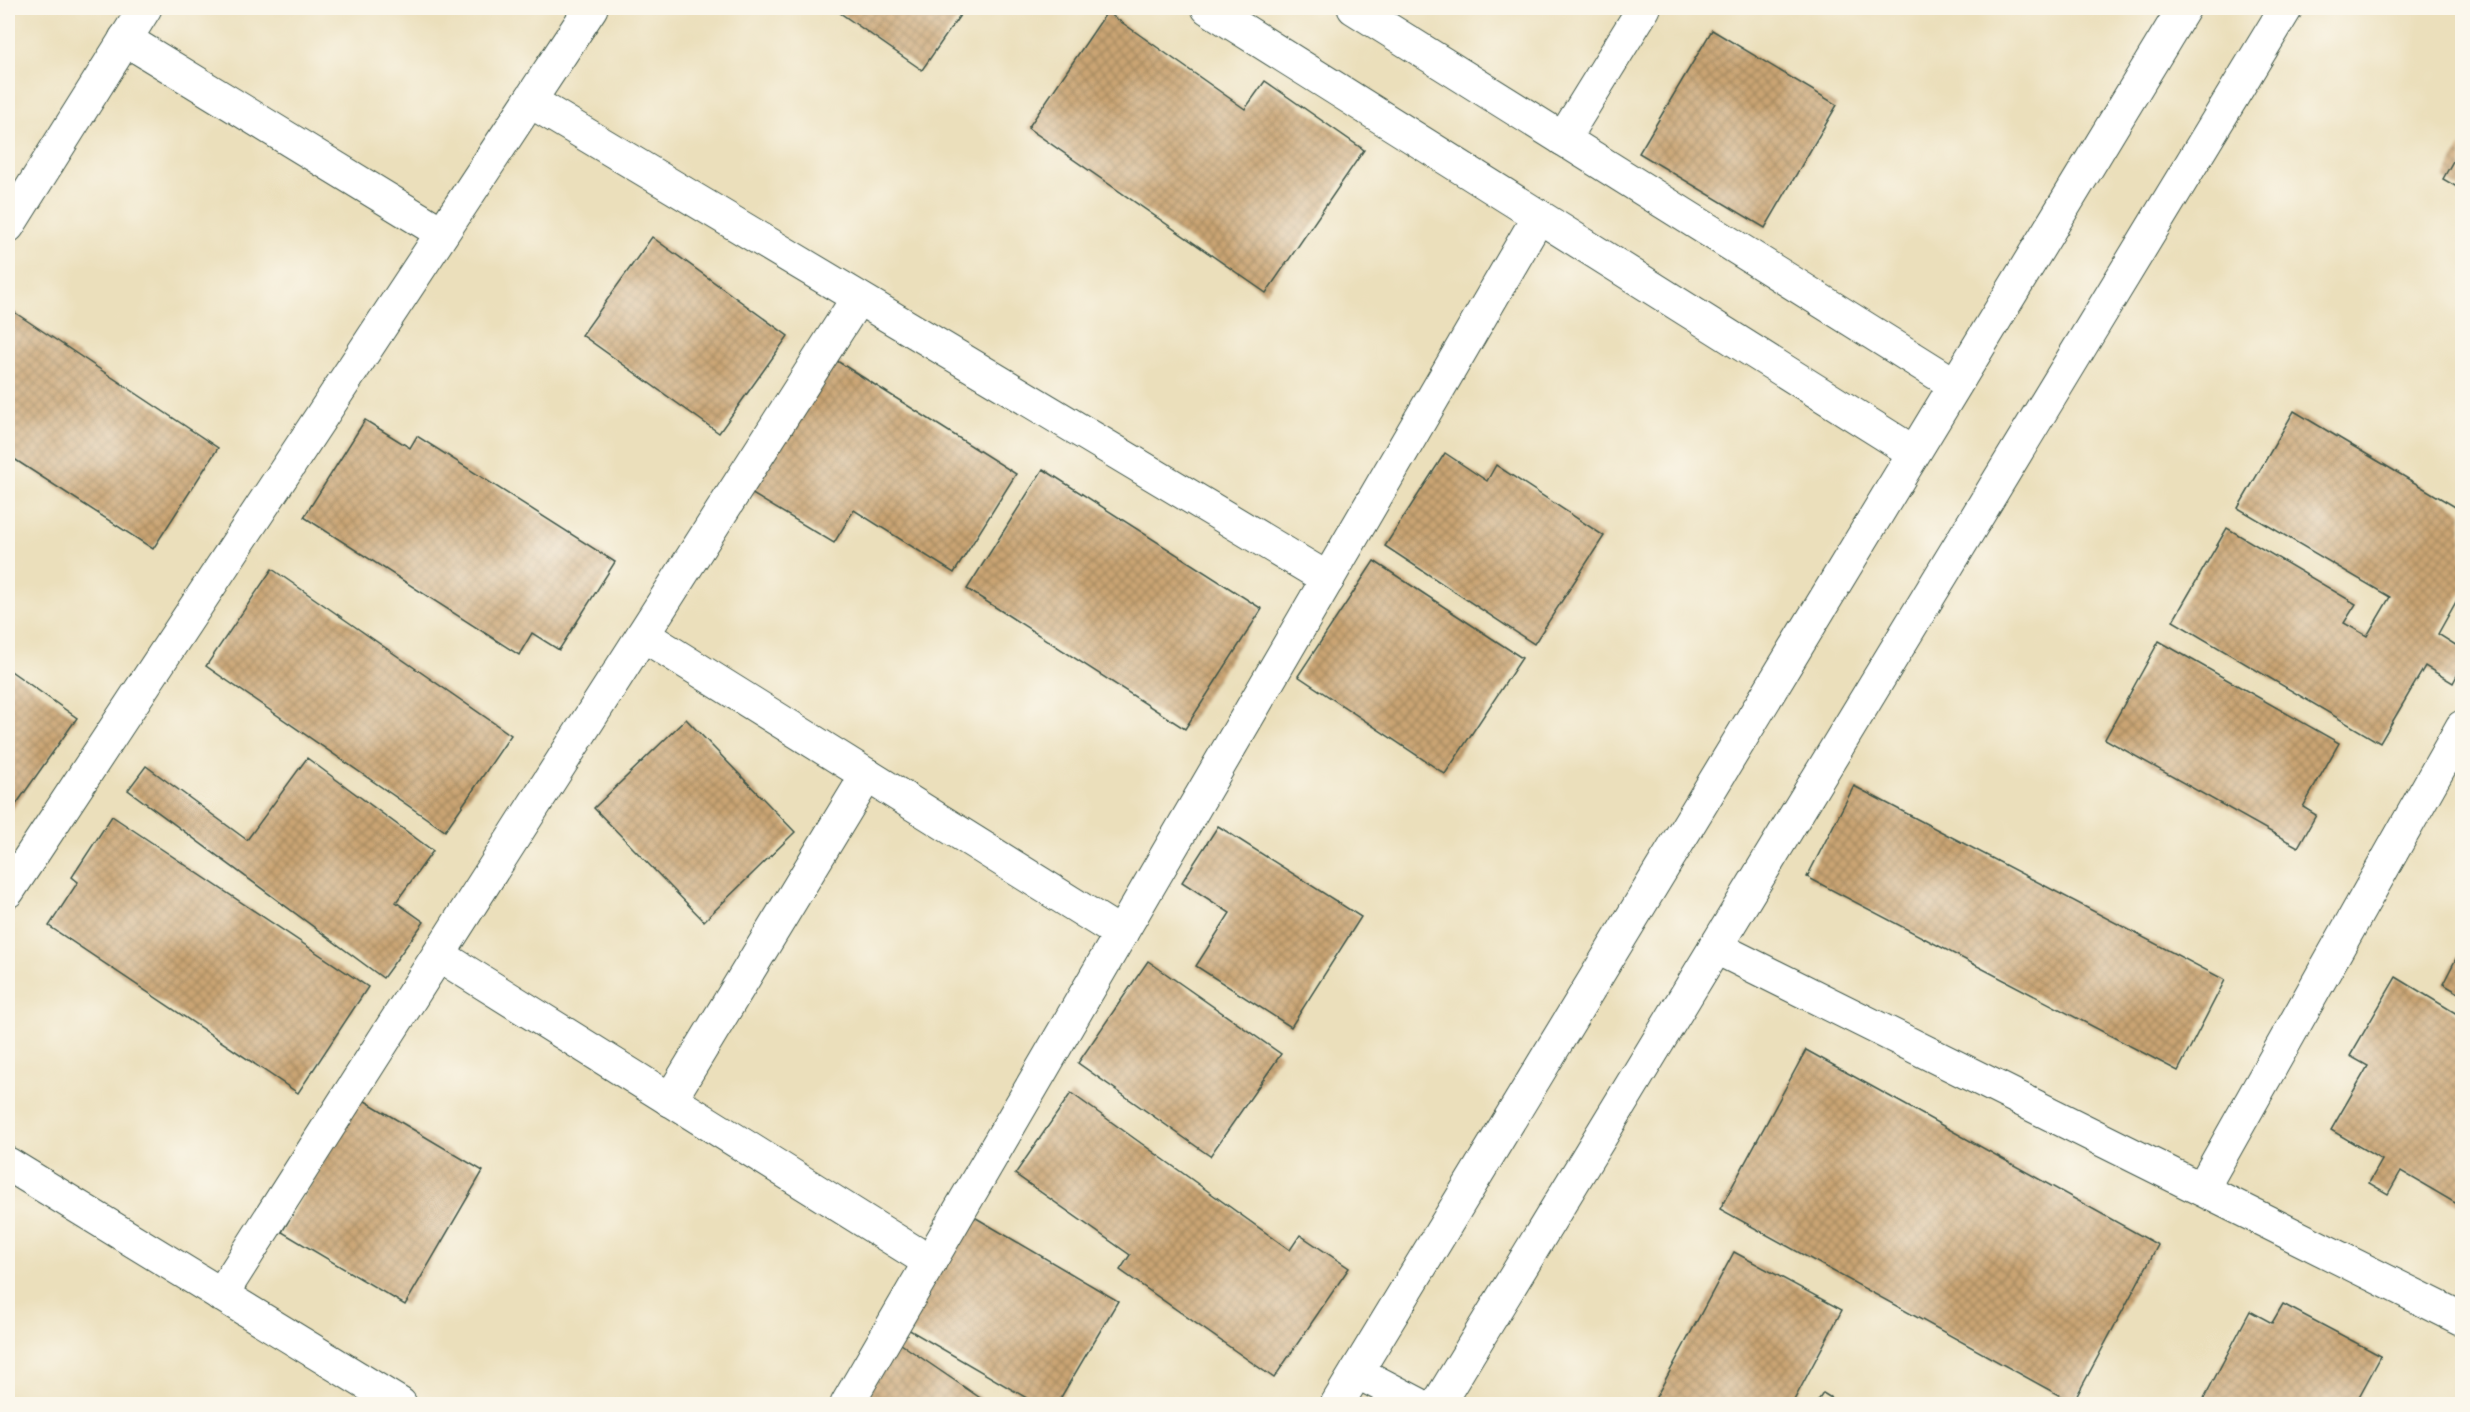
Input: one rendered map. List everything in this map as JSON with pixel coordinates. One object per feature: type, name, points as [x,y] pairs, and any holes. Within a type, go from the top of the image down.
[{"type":"street","points":[[8,226],[145,8]]},
{"type":"street","points":[[8,891],[591,8]]},
{"type":"street","points":[[1208,8],[1913,452]]},
{"type":"street","points":[[1354,8],[1953,384]]},
{"type":"street","points":[[1563,139],[1644,8]]},
{"type":"street","points":[[1337,1404],[1953,384],[2184,8]]},
{"type":"street","points":[[1438,1404],[2286,8]]},
{"type":"street","points":[[125,39],[442,233]]},
{"type":"street","points":[[530,100],[1328,579]]},
{"type":"street","points":[[847,1404],[1539,216]]},
{"type":"street","points":[[222,1295],[858,298]]},
{"type":"street","points":[[643,635],[1121,934]]},
{"type":"street","points":[[2202,1189],[2463,727]]},
{"type":"street","points":[[670,1100],[867,776]]},
{"type":"street","points":[[1715,948],[2463,1319]]},
{"type":"street","points":[[439,955],[930,1262]]},
{"type":"street","points":[[8,1164],[400,1404]]},
{"type":"street","points":[[1357,1372],[1418,1404]]},
{"type":"building","points":[[833,8],[965,8],[922,70]]},
{"type":"building","points":[[1107,12],[1245,109],[1265,81],[1364,150],[1266,293],[1028,128]]},
{"type":"building","points":[[1712,30],[1837,105],[1765,228],[1639,153]]},
{"type":"building","points":[[2462,145],[2462,190],[2443,179]]},
{"type":"building","points":[[652,237],[788,336],[719,433],[582,335]]},
{"type":"building","points":[[8,308],[218,448],[153,549],[8,455]]},
{"type":"building","points":[[826,354],[1016,474],[954,573],[854,510],[834,543],[749,492]]},
{"type":"building","points":[[2294,411],[2462,511],[2462,591],[2438,634],[2462,649],[2462,666],[2453,683],[2425,666],[2380,743],[2173,621],[2227,528],[2356,604],[2344,623],[2367,636],[2390,597],[2238,508]]},
{"type":"building","points":[[365,420],[410,448],[417,436],[615,562],[559,650],[532,633],[519,655],[304,517]]},
{"type":"building","points":[[1445,453],[1487,481],[1496,465],[1604,536],[1534,644],[1385,546]]},
{"type":"building","points":[[1043,469],[1262,609],[1185,729],[967,589]]},
{"type":"building","points":[[1374,561],[1522,658],[1445,774],[1298,676]]},
{"type":"building","points":[[272,569],[511,735],[445,831],[206,666]]},
{"type":"building","points":[[2159,641],[2339,743],[2303,807],[2316,815],[2298,847],[2105,739]]},
{"type":"building","points":[[8,669],[77,718],[10,813],[8,811]]},
{"type":"building","points":[[686,719],[795,832],[704,921],[594,808]]},
{"type":"building","points":[[307,758],[433,851],[396,902],[424,922],[383,978],[128,790],[146,766],[247,840]]},
{"type":"building","points":[[1854,786],[2225,980],[2178,1071],[1807,877]]},
{"type":"building","points":[[112,816],[368,987],[298,1093],[49,926],[78,882],[72,877]]},
{"type":"building","points":[[1218,826],[1361,917],[1291,1027],[1196,966],[1230,913],[1182,882]]},
{"type":"building","points":[[2462,947],[2462,995],[2443,984]]},
{"type":"building","points":[[1148,961],[1281,1054],[1210,1156],[1078,1063]]},
{"type":"building","points":[[2396,977],[2462,1017],[2462,1207],[2401,1171],[2388,1194],[2369,1183],[2382,1160],[2331,1130],[2368,1066],[2350,1056]]},
{"type":"building","points":[[1806,1050],[2158,1245],[2073,1403],[1720,1209]]},
{"type":"building","points":[[1071,1093],[1290,1250],[1300,1235],[1349,1268],[1274,1378],[1120,1270],[1130,1255],[1015,1174]]},
{"type":"building","points":[[360,1098],[483,1171],[405,1305],[282,1232]]},
{"type":"building","points":[[971,1215],[1118,1301],[1057,1404],[1037,1404],[906,1328]]},
{"type":"building","points":[[1734,1252],[1842,1310],[1792,1404],[1660,1404],[1654,1401]]},
{"type":"building","points":[[2283,1304],[2381,1356],[2355,1404],[2201,1404],[2250,1311],[2272,1323]]},
{"type":"building","points":[[901,1344],[989,1404],[859,1404]]},
{"type":"building","points":[[1823,1393],[1841,1404],[1816,1404]]}]
